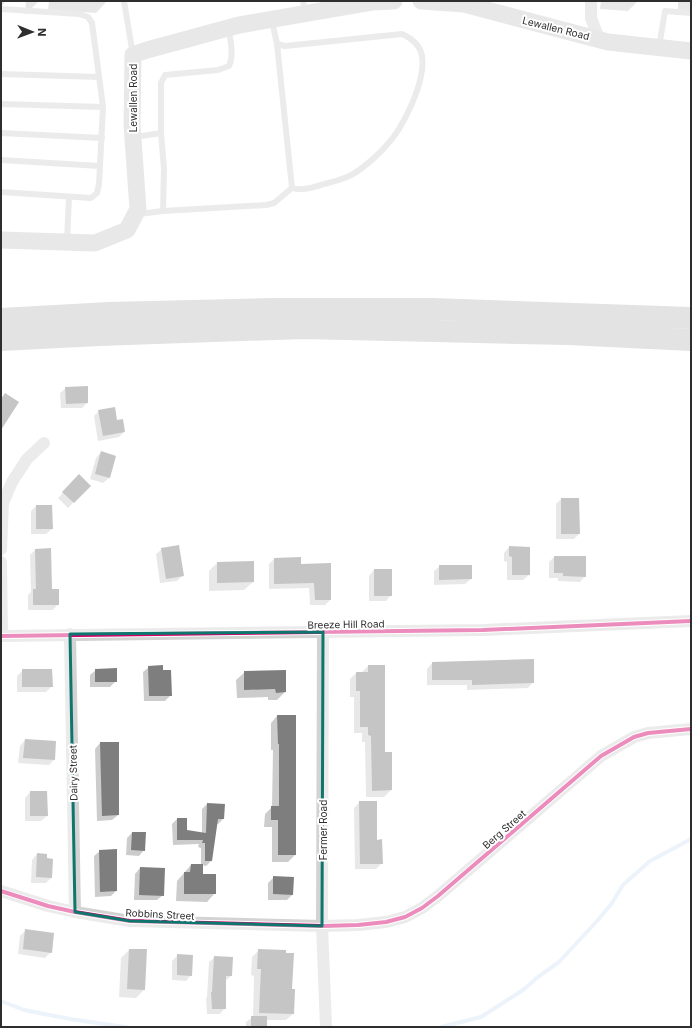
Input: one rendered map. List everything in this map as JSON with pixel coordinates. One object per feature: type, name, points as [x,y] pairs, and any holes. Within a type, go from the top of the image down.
[{"type":"highway","points":[[1,319],[109,313],[281,309],[408,309],[691,318]]},
{"type":"highway","points":[[1,340],[303,328],[568,334],[691,340]]},
{"type":"street","name":"Lewallen Road","points":[[1,240],[95,242],[127,230],[138,209],[133,137],[133,55],[228,28],[272,19],[304,7],[394,1]]},
{"type":"street","name":"Lewallen Road","points":[[421,1],[464,4],[599,39],[691,51]]},
{"type":"street","points":[[590,1],[591,18],[599,39]]},
{"type":"street","points":[[1,549],[3,503],[12,482],[27,459],[44,443]]},
{"type":"street","points":[[1,562],[1,636]]},
{"type":"street","name":"Breeze Hill Road","points":[[1,636],[483,630],[691,621]]},
{"type":"street","name":"Fermer Road","points":[[323,632],[322,926],[326,1027]]},
{"type":"street","name":"Dairy Street","points":[[70,634],[75,912]]},
{"type":"street","name":"Berg Street","points":[[322,926],[358,925],[386,922],[405,917],[422,908],[438,896],[601,756],[634,737],[648,733],[691,729]]},
{"type":"street","name":"Robbins Street","points":[[1,891],[48,906],[130,921],[322,926]]},
{"type":"lane","points":[[124,1],[133,55]]},
{"type":"lane","points":[[1,9],[79,14],[88,17],[92,23],[103,107],[99,184],[97,193],[91,198],[1,192]]},
{"type":"lane","points":[[659,48],[665,11],[691,13]]},
{"type":"lane","points":[[272,19],[277,44],[292,188]]},
{"type":"lane","points":[[163,211],[164,169],[161,133],[161,83],[165,75],[218,70],[229,66],[231,62],[231,40],[228,28]]},
{"type":"lane","points":[[277,44],[285,46],[402,34],[409,37],[416,43],[422,55],[421,75],[413,103],[405,119],[386,146],[348,177],[313,188],[297,190],[292,188]]},
{"type":"lane","points":[[1,74],[99,77]]},
{"type":"lane","points":[[1,104],[103,107]]},
{"type":"lane","points":[[1,133],[102,138]]},
{"type":"lane","points":[[133,137],[161,133]]},
{"type":"lane","points":[[1,160],[100,166]]},
{"type":"lane","points":[[135,214],[266,205],[274,202],[292,188]]},
{"type":"lane","points":[[67,242],[68,197]]},
{"type":"highlighted area","points":[[323,632],[322,926],[130,921],[75,912],[70,634]]},
{"type":"building","points":[[88,386],[88,403],[66,404],[65,387]]},
{"type":"building","points":[[5,393],[19,402],[1,430],[1,399]]},
{"type":"building","points":[[115,407],[117,420],[123,419],[125,432],[103,436],[98,410]]},
{"type":"building","points":[[101,451],[116,456],[110,478],[95,474]]},
{"type":"building","points":[[79,474],[91,486],[74,503],[62,492]]},
{"type":"building","points":[[561,498],[579,498],[580,534],[561,534]]},
{"type":"building","points":[[36,505],[52,505],[53,529],[36,529]]},
{"type":"building","points":[[179,545],[184,576],[166,579],[161,548]]},
{"type":"building","points":[[509,546],[530,547],[530,575],[512,575],[512,557],[509,556]]},
{"type":"building","points":[[51,548],[52,589],[59,589],[59,605],[33,605],[33,589],[36,589],[35,549]]},
{"type":"building","points":[[554,556],[586,556],[586,577],[563,576],[563,573],[554,573]]},
{"type":"building","points":[[301,557],[301,564],[331,563],[331,600],[315,600],[314,583],[274,584],[274,558]]},
{"type":"building","points":[[254,561],[254,582],[217,583],[217,562]]},
{"type":"building","points":[[439,565],[472,565],[472,579],[439,580]]},
{"type":"building","points":[[374,569],[392,569],[392,596],[374,596]]},
{"type":"building","points":[[534,659],[534,683],[472,685],[472,680],[432,680],[432,662]]},
{"type":"building","points":[[163,665],[163,670],[171,670],[172,696],[149,696],[148,666]]},
{"type":"building","points":[[368,665],[385,665],[385,752],[392,752],[392,790],[372,791],[371,736],[368,735],[368,727],[360,727],[360,691],[356,691],[356,672],[368,672]]},
{"type":"building","points":[[117,668],[117,682],[95,682],[95,669]]},
{"type":"building","points":[[22,669],[52,669],[53,687],[22,687]]},
{"type":"building","points":[[286,670],[286,692],[276,693],[275,689],[244,690],[244,671]]},
{"type":"building","points":[[277,715],[296,715],[296,855],[278,855],[278,820],[271,820],[271,806],[279,806],[279,744]]},
{"type":"building","points":[[25,739],[56,741],[55,760],[23,758]]},
{"type":"building","points":[[100,742],[119,742],[119,815],[102,816]]},
{"type":"building","points":[[30,791],[47,791],[48,816],[30,816]]},
{"type":"building","points":[[359,801],[377,801],[377,840],[382,839],[383,864],[360,864]]},
{"type":"building","points":[[207,803],[225,804],[224,819],[218,819],[212,861],[205,861],[205,843],[202,843],[203,840],[177,840],[177,818],[187,818],[187,830],[206,833]]},
{"type":"building","points":[[132,832],[146,832],[145,851],[131,850]]},
{"type":"building","points":[[117,849],[117,891],[100,892],[99,850]]},
{"type":"building","points":[[37,853],[47,854],[47,858],[53,859],[52,878],[36,877]]},
{"type":"building","points":[[191,864],[203,864],[203,874],[216,874],[216,894],[184,894],[184,872],[190,872]]},
{"type":"building","points":[[140,867],[165,868],[164,896],[139,895]]},
{"type":"building","points":[[273,876],[294,877],[293,895],[273,894]]},
{"type":"building","points":[[25,929],[54,933],[52,953],[23,949]]},
{"type":"building","points":[[129,949],[147,949],[145,990],[127,989]]},
{"type":"building","points":[[258,949],[286,950],[286,953],[294,953],[292,989],[295,989],[294,1014],[259,1013],[261,969],[257,969]]},
{"type":"building","points":[[177,954],[193,955],[192,976],[177,975]]},
{"type":"building","points":[[214,956],[233,957],[232,976],[226,976],[226,1009],[212,1009],[211,992]]},
{"type":"building","points":[[251,1016],[267,1016],[267,1027],[251,1027]]},
{"type":"waterway","points":[[441,1027],[481,1017],[523,990],[559,962],[598,920],[612,903],[623,885],[650,861],[691,839]]},
{"type":"waterway","points":[[1,1001],[24,1010],[70,1019],[125,1027]]},
{"type":"cycle path","points":[[1,636],[483,630],[691,621]]},
{"type":"cycle path","points":[[1,891],[48,906],[130,921],[322,926],[358,925],[386,922],[405,917],[422,908],[438,896],[601,756],[634,737],[648,733],[691,729]]}]
